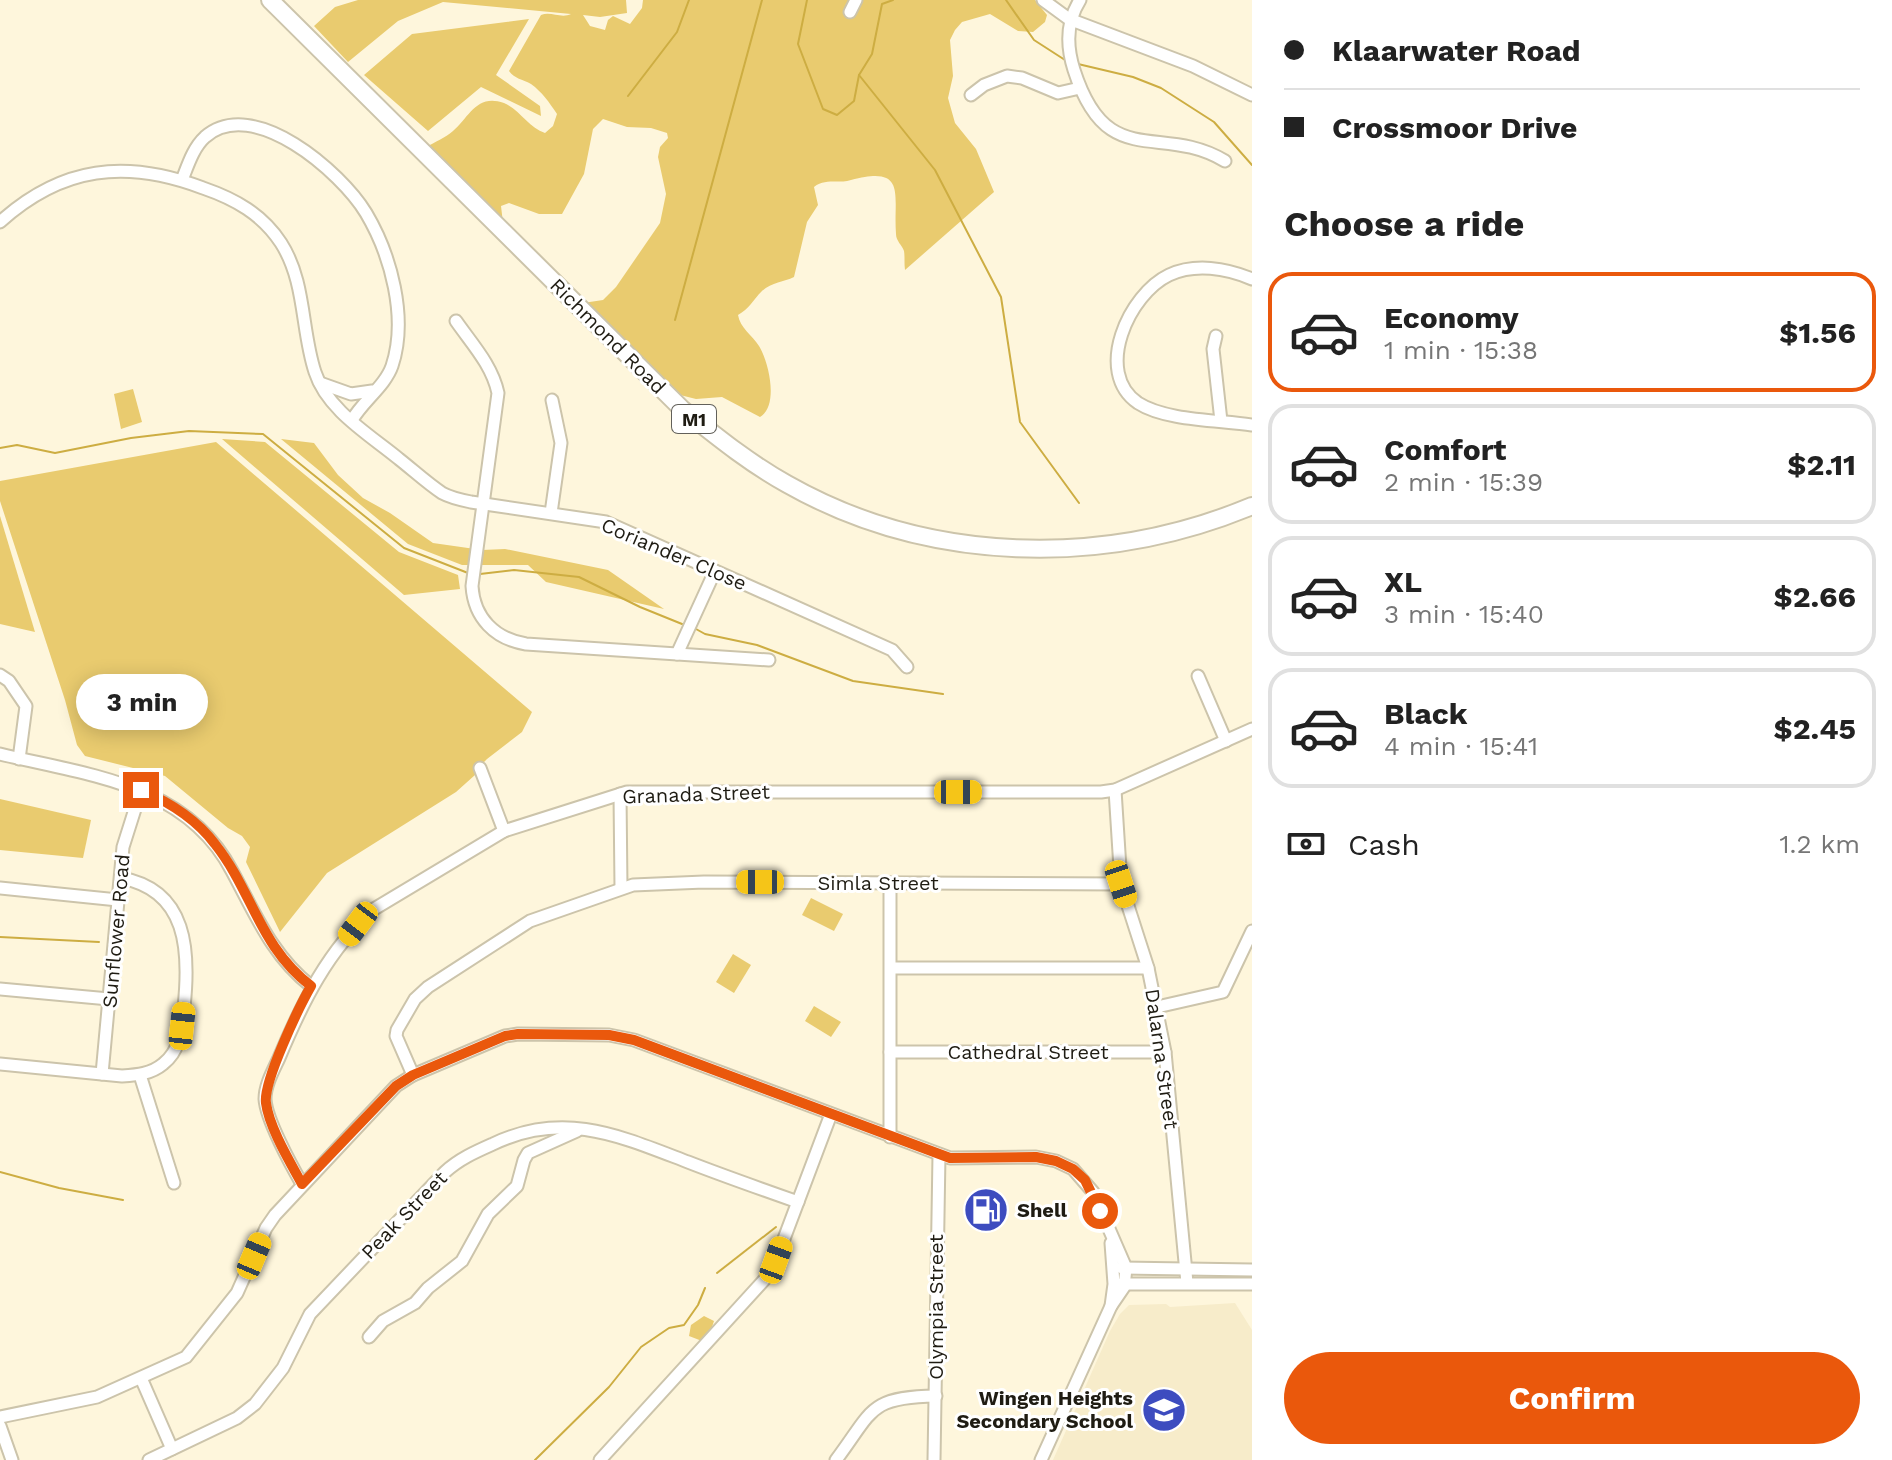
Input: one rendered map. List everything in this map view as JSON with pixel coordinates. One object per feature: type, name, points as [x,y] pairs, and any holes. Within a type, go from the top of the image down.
[{"type":"highway","name":"Richmond Road","points":[[270,0],[682,409],[739,455],[787,484],[875,523],[923,537],[987,547],[1061,550],[1118,544],[1184,530],[1252,506]]},
{"type":"street","points":[[850,12],[856,0]]},
{"type":"street","points":[[1043,0],[1069,19],[1193,66],[1252,95]]},
{"type":"street","points":[[1080,0],[1069,19],[1071,62],[1090,109],[1123,137],[1206,151],[1225,161]]},
{"type":"street","points":[[971,95],[984,85],[1007,76],[1022,78],[1058,93],[1080,88]]},
{"type":"street","points":[[182,180],[192,155],[203,139],[227,125],[248,124],[280,137],[309,154],[354,195],[381,244],[395,294],[397,329],[393,364],[384,381],[352,420]]},
{"type":"street","points":[[0,222],[37,193],[79,176],[107,171],[135,171],[182,180],[235,200],[263,222],[283,246],[299,288],[311,357],[319,383],[351,394],[373,391]]},
{"type":"street","points":[[1252,279],[1217,268],[1172,274],[1153,286],[1134,309],[1120,337],[1116,358],[1119,377],[1138,403],[1168,413],[1252,425]]},
{"type":"street","points":[[456,321],[487,363],[498,393],[473,577],[473,595],[481,618],[496,633],[526,644],[769,660]]},
{"type":"street","points":[[1216,336],[1213,349],[1221,421]]},
{"type":"street","name":"Coriander Close","points":[[319,383],[333,403],[352,420],[443,493],[485,504],[606,522],[892,650],[907,667]]},
{"type":"street","points":[[551,513],[561,443],[552,400]]},
{"type":"street","points":[[677,654],[715,571]]},
{"type":"street","points":[[0,675],[9,681],[26,706],[19,759]]},
{"type":"street","points":[[1198,676],[1226,741]]},
{"type":"street","name":"Granada Street","points":[[302,1184],[268,1112],[266,1092],[311,986],[358,924],[374,909],[504,831],[635,791],[1115,790],[1252,729]]},
{"type":"street","points":[[0,754],[141,790],[175,808],[215,843],[272,946],[289,969],[311,986]]},
{"type":"street","points":[[480,768],[504,831]]},
{"type":"street","name":"Sunflower Road","points":[[102,1074],[126,832],[141,790]]},
{"type":"street","name":"Dalarna Street","points":[[1115,790],[1121,884],[1148,968],[1165,1052],[1187,1283]]},
{"type":"street","points":[[620,794],[621,888]]},
{"type":"street","points":[[0,1064],[140,1075],[162,1066],[176,1049],[182,1026],[187,950],[183,933],[160,894],[143,884],[121,878]]},
{"type":"street","name":"Simla Street","points":[[413,1075],[396,1036],[397,1030],[415,999],[428,987],[530,921],[621,888],[643,883],[675,882],[1121,884]]},
{"type":"street","points":[[890,883],[890,1137]]},
{"type":"street","points":[[0,888],[118,900]]},
{"type":"street","points":[[1157,1007],[1223,992],[1252,931]]},
{"type":"street","points":[[891,968],[1148,968]]},
{"type":"street","points":[[0,989],[109,999]]},
{"type":"street","points":[[0,1417],[97,1397],[177,1363],[195,1349],[237,1293],[266,1228],[318,1167],[396,1086],[413,1075],[505,1036],[609,1035],[634,1040],[939,1155],[959,1160],[1036,1157],[1065,1164],[1085,1180],[1108,1230],[1120,1267],[1119,1284],[1041,1460]]},
{"type":"street","name":"Cathedral Street","points":[[890,1052],[1165,1052]]},
{"type":"street","points":[[140,1075],[174,1183]]},
{"type":"street","points":[[600,1460],[765,1279],[776,1260],[831,1114]]},
{"type":"street","points":[[369,1337],[383,1321],[415,1303],[428,1288],[462,1261],[488,1214],[517,1186],[528,1153],[581,1128]]},
{"type":"street","name":"Peak Street","points":[[149,1460],[237,1418],[263,1395],[283,1368],[310,1314],[456,1162],[525,1130],[581,1128],[616,1134],[798,1202]]},
{"type":"street","name":"Olympia Street","points":[[934,1460],[939,1155]]},
{"type":"street","points":[[289,1161],[305,1170],[318,1167]]},
{"type":"street","points":[[1120,1267],[1252,1270]]},
{"type":"street","points":[[1119,1284],[1252,1284]]},
{"type":"street","points":[[141,1378],[172,1449]]},
{"type":"street","points":[[836,1460],[869,1414],[880,1405],[904,1397],[936,1396]]},
{"type":"street","points":[[0,1426],[12,1460]]},
{"type":"shaded area","points":[[358,0],[626,0],[627,13],[600,17],[583,15],[590,26],[605,30],[613,16],[630,24],[642,8],[643,0],[1035,0],[1047,15],[1045,22],[1033,32],[1018,31],[990,14],[962,22],[955,30],[950,40],[953,76],[948,98],[955,123],[976,149],[994,192],[905,270],[904,251],[896,236],[894,187],[889,180],[869,176],[814,187],[818,205],[807,222],[794,277],[766,288],[738,315],[759,346],[769,373],[769,404],[760,417],[722,397],[696,399],[680,395],[583,303],[603,300],[616,287],[660,223],[666,194],[658,157],[660,147],[668,138],[667,133],[651,128],[627,127],[603,119],[593,129],[584,174],[562,214],[539,214],[509,203],[501,206],[503,223],[426,147],[450,133],[474,108],[487,101],[510,106],[545,133],[553,126],[557,114],[539,90],[509,71],[541,15],[571,14],[443,2],[398,21],[348,62],[314,26],[335,7]]},
{"type":"shaded area","points":[[529,19],[496,75],[540,106],[541,116],[481,87],[428,131],[364,75],[412,34]]},
{"type":"shaded area","points":[[133,389],[142,422],[121,429],[114,394]]},
{"type":"shaded area","points":[[222,439],[265,442],[399,552],[458,575],[460,589],[404,595]]},
{"type":"shaded area","points":[[281,439],[314,443],[338,475],[363,498],[433,543],[482,550],[505,549],[608,570],[664,609],[546,582],[528,565],[462,565],[408,544]]},
{"type":"shaded area","points":[[216,442],[532,712],[522,732],[487,759],[456,792],[327,873],[280,932],[246,862],[250,847],[242,836],[165,776],[85,756],[77,745],[0,501],[0,481]]},
{"type":"shaded area","points":[[0,516],[35,632],[0,624]]},
{"type":"shaded area","points":[[0,799],[91,820],[83,858],[0,850]]},
{"type":"shaded area","points":[[811,898],[843,914],[834,931],[802,915]]},
{"type":"shaded area","points":[[733,954],[751,965],[734,993],[716,982]]},
{"type":"shaded area","points":[[814,1006],[841,1022],[831,1037],[805,1021]]},
{"type":"shaded area","name":"Wingen Heights Secondary School","points":[[1235,1303],[1252,1330],[1252,1460],[1053,1460],[1110,1331],[1129,1305],[1166,1304],[1170,1307]]},
{"type":"shaded area","points":[[704,1316],[714,1321],[702,1341],[689,1336],[691,1325]]},
{"type":"waterway","points":[[628,96],[677,32],[689,0]]},
{"type":"waterway","points":[[675,320],[762,0]]},
{"type":"waterway","points":[[807,0],[798,44],[823,109],[837,115],[854,101],[859,75],[872,54],[882,4],[893,0]]},
{"type":"waterway","points":[[1006,0],[1034,40],[1065,60]]},
{"type":"waterway","points":[[1078,64],[1133,77],[1161,88],[1214,122],[1252,165]]},
{"type":"waterway","points":[[859,75],[935,170],[1001,297],[1020,422],[1079,503]]},
{"type":"waterway","points":[[0,448],[17,445],[55,453],[131,438],[189,431],[263,434],[404,548],[468,573]]},
{"type":"waterway","points":[[480,574],[514,570],[579,577],[682,624]]},
{"type":"waterway","points":[[696,629],[705,634],[757,645],[853,681],[943,694]]},
{"type":"waterway","points":[[0,937],[99,942]]},
{"type":"waterway","points":[[0,1172],[59,1188],[123,1200]]},
{"type":"waterway","points":[[717,1273],[776,1227]]},
{"type":"waterway","points":[[535,1460],[609,1387],[641,1347],[669,1328],[684,1325],[705,1288]]},
{"type":"place","name":"Shell","points":[[986,1210]]},
{"type":"place","name":"Wingen Heights Secondary School","points":[[1164,1410]]},
{"type":"route","points":[[141,790],[164,800],[215,843],[272,946],[289,969],[311,986],[270,1078],[265,1102],[302,1184],[396,1086],[413,1075],[505,1036],[609,1035],[634,1040],[950,1158],[1036,1157],[1065,1164],[1085,1180],[1100,1211]]}]
